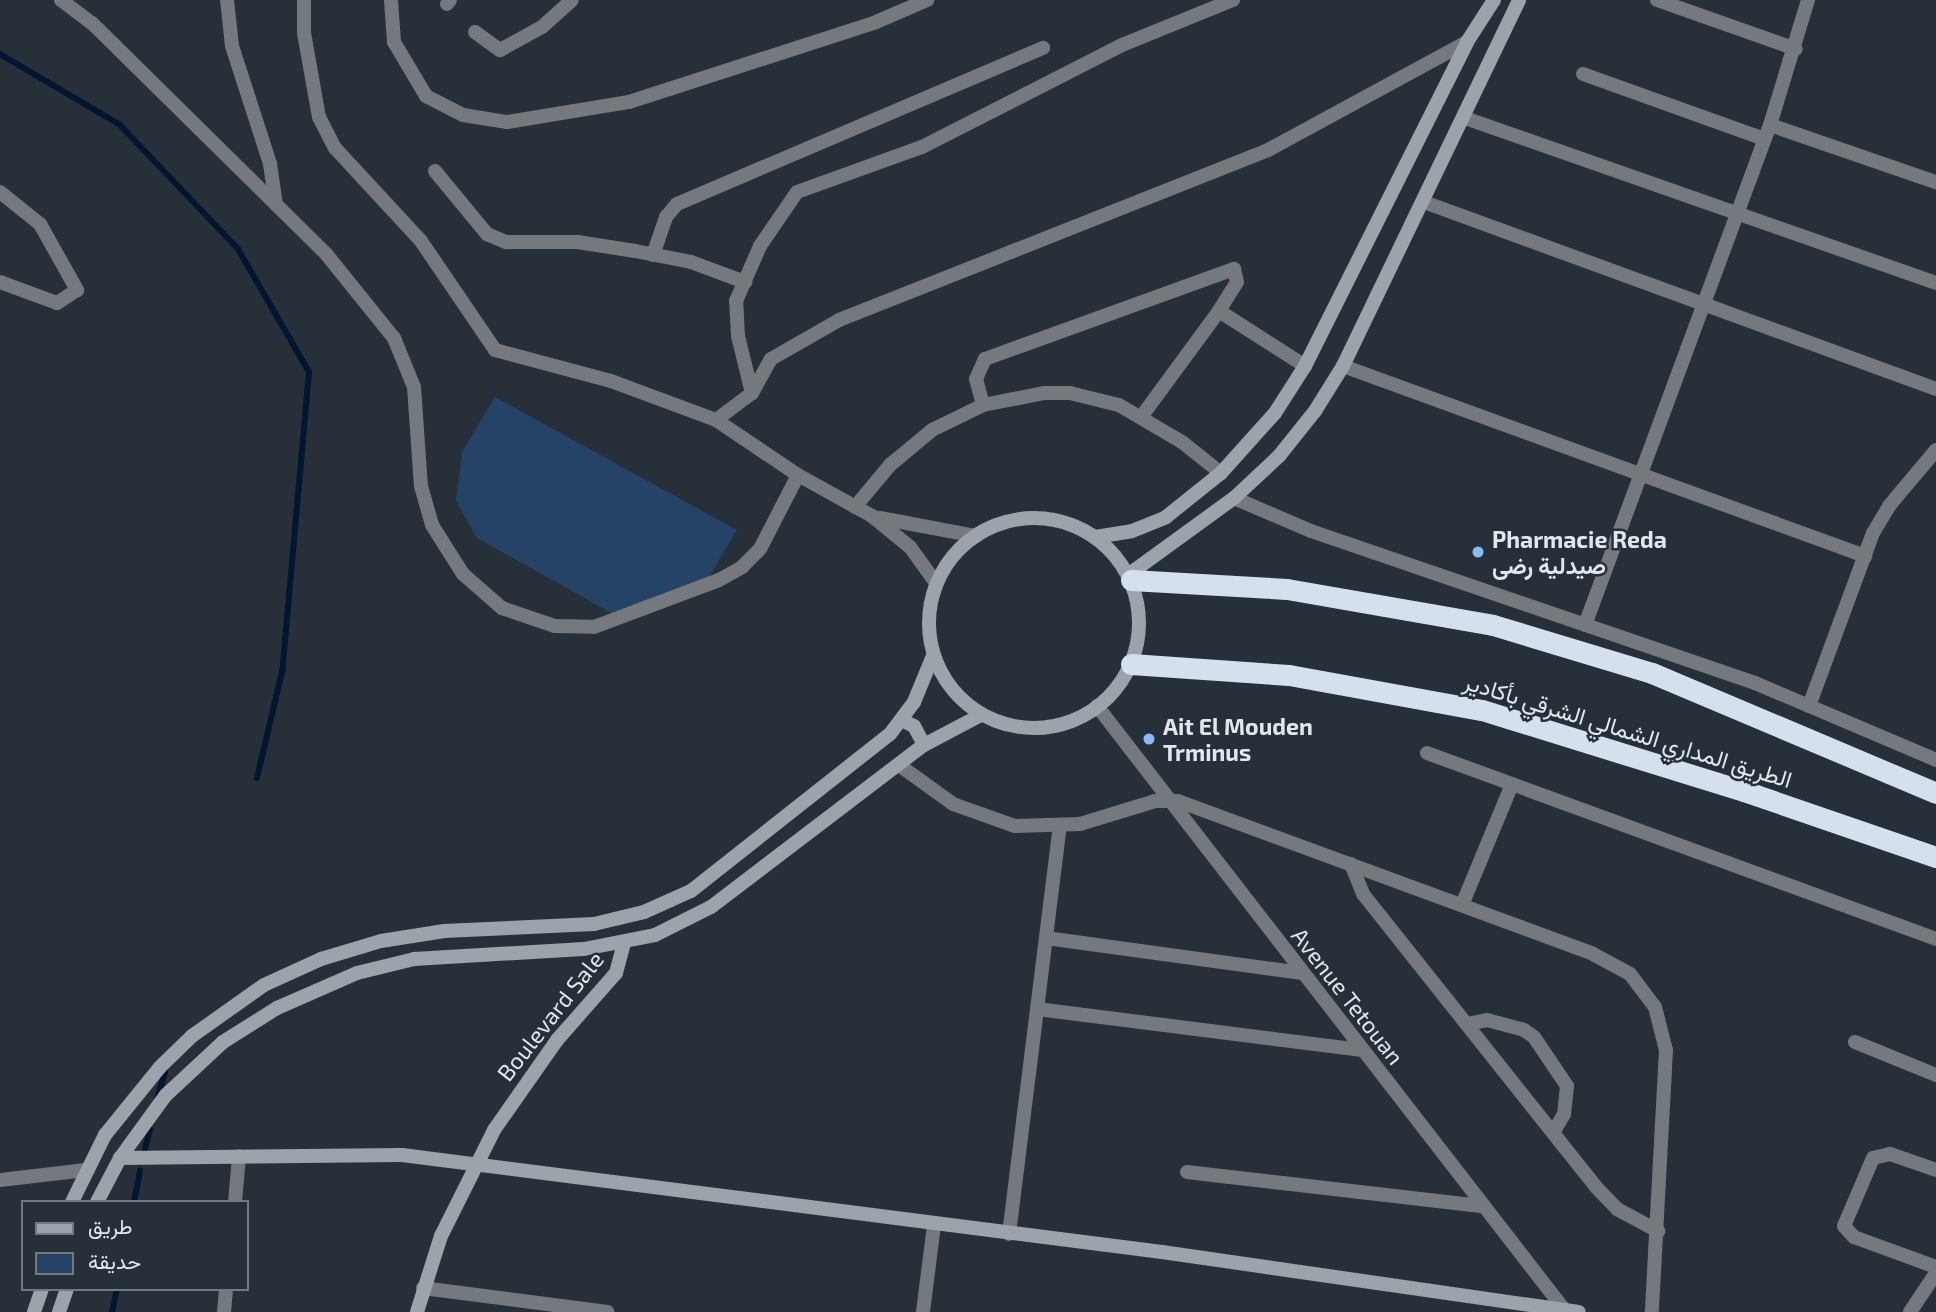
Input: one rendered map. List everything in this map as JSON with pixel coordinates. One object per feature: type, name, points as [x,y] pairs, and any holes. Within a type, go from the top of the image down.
[{"type":"highway","name":"الطريق المداري الشمالي الشرقي بأكادير","points":[[1130,578],[1335,595],[1504,628],[1652,673],[1936,793]]},
{"type":"highway","name":"الطريق المداري الشمالي الشرقي بأكادير","points":[[1131,664],[1289,675],[1482,710],[1744,791],[1936,857]]},
{"type":"street","points":[[61,0],[92,23],[327,255],[394,338],[414,387],[421,486],[432,525],[463,574],[502,608],[555,626],[594,627],[719,580],[760,549],[797,475]]},
{"type":"street","points":[[227,0],[232,46],[270,164],[276,205]]},
{"type":"street","points":[[304,0],[308,65],[319,117],[335,148],[421,241],[495,350],[611,381],[716,420],[797,475],[872,516],[910,547],[936,583]]},
{"type":"street","points":[[391,0],[394,42],[426,96],[463,115],[507,122],[629,102],[876,22],[928,0]]},
{"type":"street","points":[[475,32],[500,50],[542,27],[572,0]]},
{"type":"street","points":[[752,393],[738,336],[736,301],[760,246],[797,192],[922,147],[1122,45],[1233,0]]},
{"type":"street","points":[[1096,537],[1149,525],[1221,473],[1263,429],[1305,366],[1467,42],[1494,0]]},
{"type":"street","points":[[1130,578],[1234,498],[1299,432],[1343,366],[1511,23],[1519,0]]},
{"type":"street","points":[[1657,0],[1796,50]]},
{"type":"street","points":[[1585,625],[1701,303],[1767,132],[1796,50],[1808,0]]},
{"type":"street","points":[[1483,15],[1496,10],[1511,23]]},
{"type":"street","points":[[716,420],[752,393],[771,359],[839,320],[1268,150],[1467,42]]},
{"type":"street","points":[[653,255],[666,217],[677,204],[1043,48]]},
{"type":"street","points":[[1583,74],[1767,132],[1936,181]]},
{"type":"street","points":[[1465,118],[1936,283]]},
{"type":"street","points":[[435,171],[486,234],[506,242],[577,242],[691,262],[745,282]]},
{"type":"street","points":[[0,192],[40,224],[77,290],[57,303],[0,282]]},
{"type":"street","points":[[1424,202],[1936,389]]},
{"type":"street","points":[[982,405],[975,379],[985,359],[1234,269],[1237,282],[1219,311],[1141,417]]},
{"type":"street","points":[[1219,311],[1305,366]]},
{"type":"street","points":[[1343,366],[1865,556]]},
{"type":"street","points":[[855,507],[910,447],[948,420],[982,405],[1024,395],[1070,393],[1119,405],[1141,417],[1221,473]]},
{"type":"street","points":[[1809,706],[1865,556],[1889,506],[1936,450]]},
{"type":"street","points":[[1234,498],[1311,531],[1585,625],[1809,706],[1936,760]]},
{"type":"street","points":[[872,516],[976,536]]},
{"type":"street","points":[[1036,518],[1073,525],[1096,537],[1130,578],[1140,622],[1131,664],[1097,706],[1079,717],[1040,728],[1020,727],[981,715],[951,690],[933,656],[928,619],[936,583],[946,565],[976,536],[999,524],[1036,518]]},
{"type":"street","points":[[73,1200],[105,1135],[160,1067],[192,1036],[264,985],[321,959],[382,941],[444,931],[594,925],[668,902],[713,878],[877,746],[902,720],[922,687],[933,656]]},
{"type":"street","name":"Avenue Tetouan","points":[[1097,706],[1360,1050],[1570,1312]]},
{"type":"street","name":"Boulevard Sale","points":[[417,1312],[423,1288],[475,1165],[531,1074],[616,973],[624,943],[665,930],[711,907],[925,745],[981,715]]},
{"type":"street","points":[[902,720],[914,726],[925,745]]},
{"type":"street","points":[[1427,752],[1936,939]]},
{"type":"street","points":[[899,765],[934,793],[973,813],[1015,825],[1060,827],[1167,799],[1606,959],[1629,974],[1648,995],[1661,1021],[1666,1050],[1652,1312]]},
{"type":"street","points":[[1462,905],[1512,784]]},
{"type":"street","points":[[1009,1234],[1060,827]]},
{"type":"street","points":[[1351,864],[1363,894],[1606,1199],[1658,1231]]},
{"type":"street","points":[[1046,938],[1301,973]]},
{"type":"street","points":[[98,1200],[120,1158],[166,1095],[223,1042],[330,982],[414,959],[624,943]]},
{"type":"street","points":[[1037,1009],[1360,1050]]},
{"type":"street","points":[[1466,1024],[1487,1020],[1518,1028],[1541,1047],[1567,1086],[1564,1114],[1553,1133]]},
{"type":"street","points":[[1855,1042],[1936,1075]]},
{"type":"street","points":[[120,1158],[356,1153],[475,1165],[1009,1234],[1570,1312]]},
{"type":"street","points":[[1936,1170],[1890,1154],[1873,1158],[1844,1226],[1854,1237],[1936,1267]]},
{"type":"street","points":[[235,1200],[239,1156]]},
{"type":"street","points":[[0,1180],[85,1171]]},
{"type":"street","points":[[1187,1172],[1483,1206]]},
{"type":"street","points":[[923,1312],[934,1225]]},
{"type":"street","points":[[1910,1312],[1936,1273]]},
{"type":"street","points":[[423,1288],[607,1312]]},
{"type":"street","points":[[34,1312],[40,1291]]},
{"type":"street","points":[[59,1312],[65,1291]]},
{"type":"street","points":[[224,1312],[226,1291]]},
{"type":"green space","points":[[495,397],[737,530],[708,578],[615,615],[477,538],[456,501],[462,452]]},
{"type":"waterway","points":[[0,54],[119,124],[238,249],[309,372],[282,672],[257,778]]},
{"type":"waterway","points":[[157,1100],[165,1072]]},
{"type":"waterway","points":[[145,1149],[150,1130]]},
{"type":"waterway","points":[[134,1200],[140,1171]]},
{"type":"waterway","points":[[112,1312],[117,1291]]},
{"type":"place","name":"Pharmacie Reda صيدلية رضى","points":[[1478,552]]},
{"type":"place","name":"Ait El Mouden Trminus","points":[[1149,739]]}]
